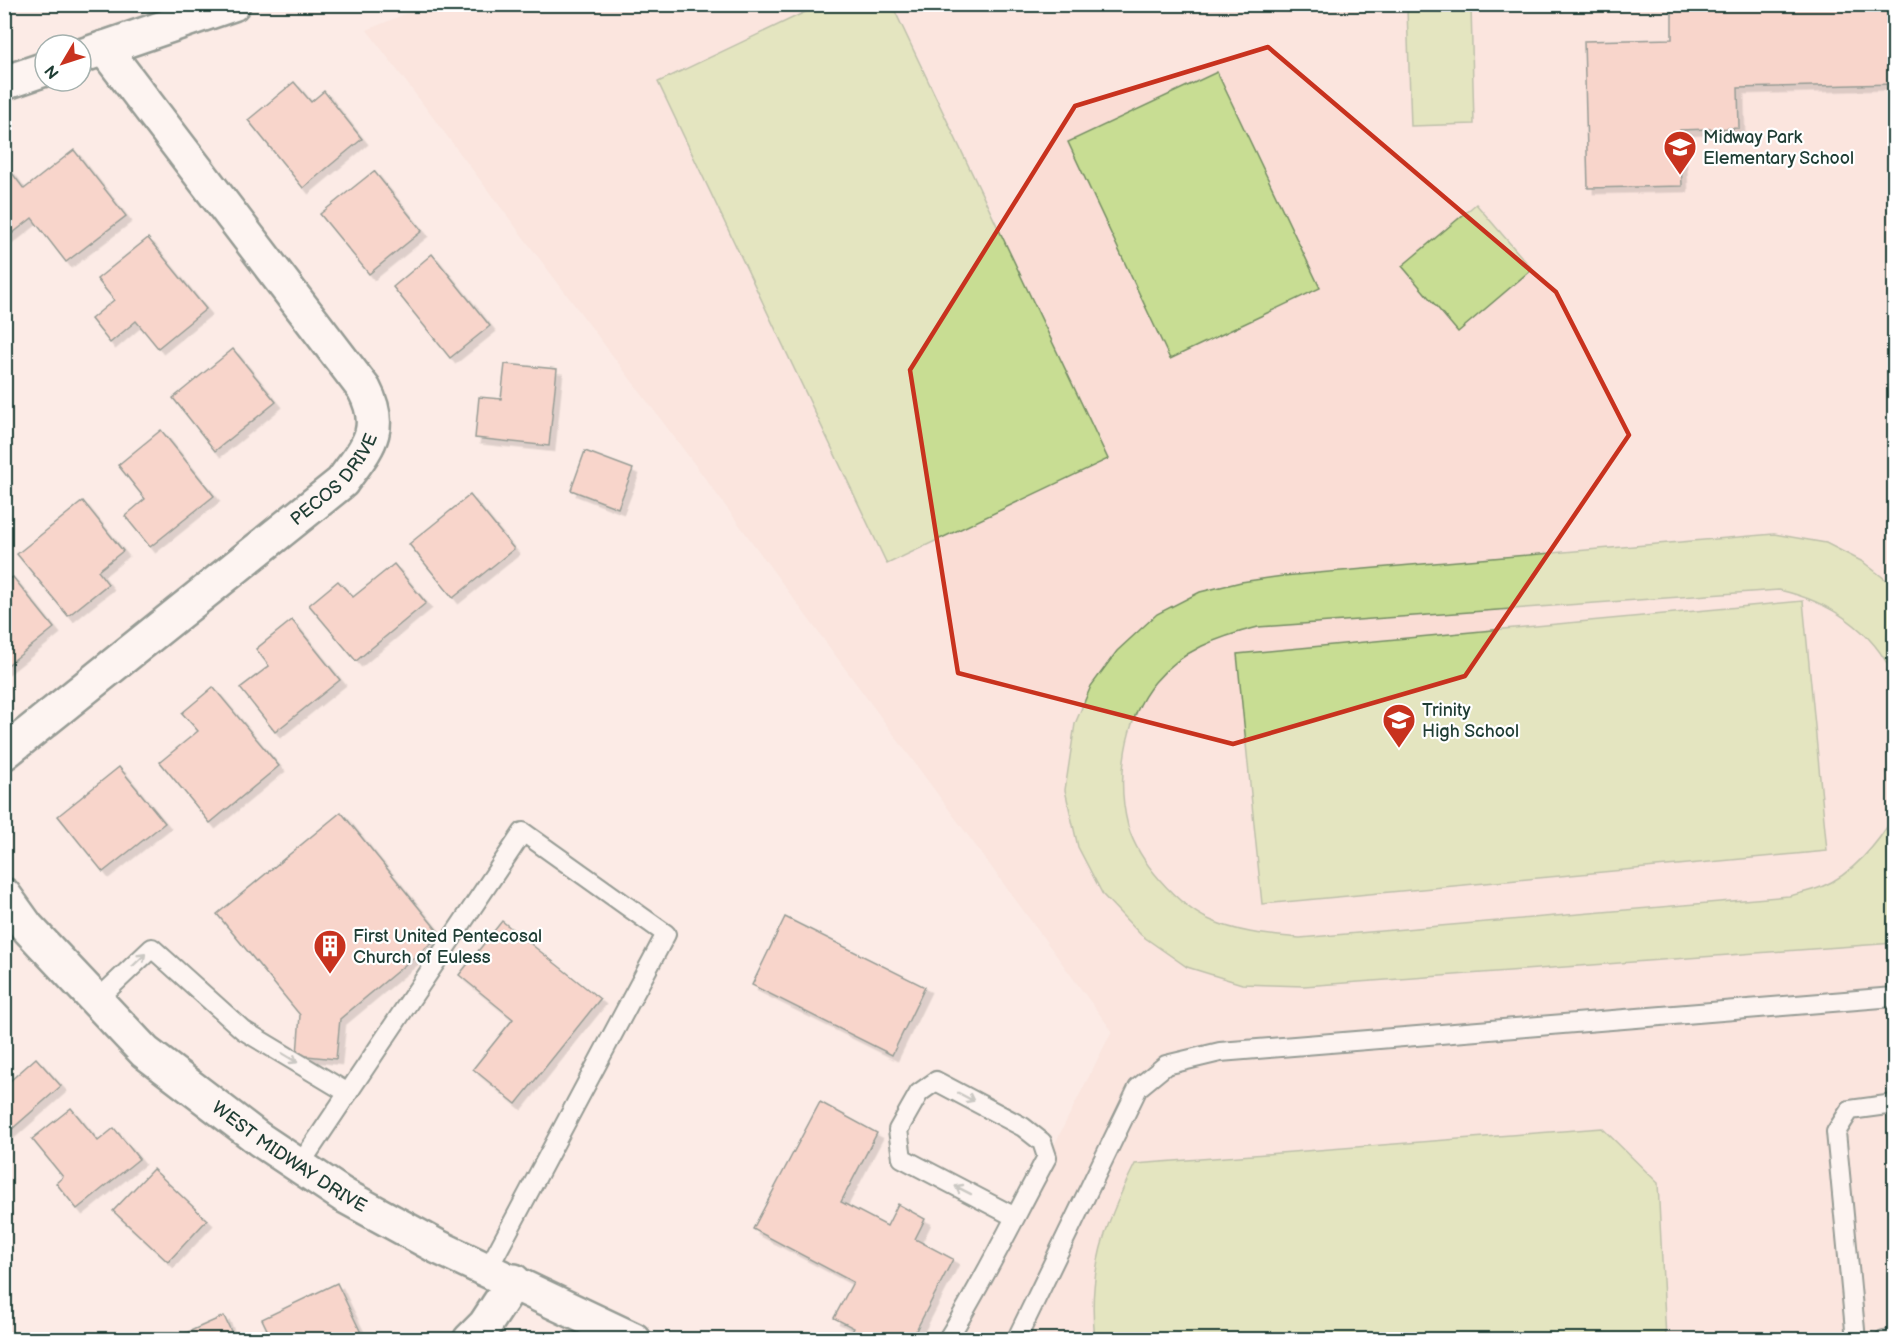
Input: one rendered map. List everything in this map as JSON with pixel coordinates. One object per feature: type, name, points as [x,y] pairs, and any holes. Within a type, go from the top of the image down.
[{"type":"street","points":[[93,52],[233,4]]},
{"type":"street","name":"PECOS DRIVE","points":[[4,753],[342,482],[372,440],[374,407],[364,389],[93,53]]},
{"type":"street","points":[[4,83],[33,73]]},
{"type":"street","name":"WEST MIDWAY DRIVE","points":[[4,895],[27,927],[145,1052],[259,1139],[343,1195],[438,1247],[634,1340]]},
{"type":"street","points":[[470,1340],[485,1326],[501,1275]]},
{"type":"lane","points":[[299,1166],[523,832],[666,934],[501,1275]]},
{"type":"lane","points":[[97,1000],[152,948],[243,1030],[348,1093]]},
{"type":"lane","points":[[1016,1340],[1138,1088],[1166,1065],[1232,1051],[1894,997]]},
{"type":"lane","points":[[947,1340],[1015,1217],[1047,1157],[1042,1142],[1023,1127],[936,1081],[919,1093],[898,1130],[902,1158],[1015,1217]]},
{"type":"lane","points":[[1856,1340],[1836,1132],[1850,1110],[1894,1104]]},
{"type":"lane","points":[[1884,1340],[1894,1339]]},
{"type":"highlighted area","points":[[1268,47],[1556,292],[1629,435],[1465,676],[1233,744],[958,673],[910,370],[1075,106]]},
{"type":"shaded area","name":"Trinity High School","points":[[429,4],[1894,5],[1894,1339],[956,1339],[1112,1031],[696,466],[367,30]]},
{"type":"green space","points":[[822,4],[892,5],[1108,459],[887,564],[658,82]]},
{"type":"green space","points":[[1471,7],[1474,124],[1411,126],[1407,9]]},
{"type":"green space","points":[[1217,72],[1320,288],[1170,359],[1068,142]]},
{"type":"green space","points":[[1476,204],[1532,269],[1458,332],[1402,266]]},
{"type":"green space","points":[[1774,534],[1826,543],[1863,562],[1894,586],[1894,677],[1874,645],[1847,620],[1815,601],[1779,590],[1258,627],[1215,640],[1189,653],[1166,671],[1144,697],[1136,714],[1125,751],[1123,789],[1128,826],[1140,853],[1160,880],[1197,913],[1243,931],[1300,938],[1789,896],[1821,887],[1843,875],[1872,847],[1894,816],[1894,943],[1304,986],[1242,984],[1187,967],[1141,935],[1103,895],[1078,847],[1065,790],[1075,724],[1091,686],[1117,651],[1157,614],[1200,592],[1241,582],[1283,576]]},
{"type":"green space","points":[[1803,601],[1827,851],[1262,904],[1237,654]]},
{"type":"green space","points":[[1602,1128],[1658,1183],[1666,1339],[1095,1339],[1094,1291],[1101,1248],[1115,1207],[1135,1164]]},
{"type":"building","points":[[1672,4],[1894,4],[1894,84],[1738,88],[1739,128],[1680,130],[1682,186],[1588,188],[1584,41],[1672,39]]},
{"type":"building","points":[[294,82],[311,102],[324,91],[362,139],[303,188],[248,120]]},
{"type":"building","points":[[74,150],[126,216],[66,262],[32,218],[4,240],[4,173],[9,169],[24,189]]},
{"type":"building","points":[[374,171],[422,231],[369,274],[320,214]]},
{"type":"building","points":[[148,238],[206,309],[158,348],[136,321],[110,343],[91,319],[114,300],[97,279]]},
{"type":"building","points":[[432,254],[490,326],[450,358],[393,287]]},
{"type":"building","points":[[233,349],[276,402],[215,451],[173,398]]},
{"type":"building","points":[[505,364],[557,369],[549,446],[475,438],[479,397],[501,399]]},
{"type":"building","points":[[161,430],[214,496],[150,547],[125,516],[145,499],[118,465]]},
{"type":"building","points":[[585,451],[633,469],[618,508],[571,490]]},
{"type":"building","points":[[470,495],[514,549],[453,598],[409,544]]},
{"type":"building","points":[[83,501],[123,551],[98,571],[108,584],[68,616],[17,554]]},
{"type":"building","points":[[394,564],[426,603],[356,661],[309,605],[338,581],[353,597]]},
{"type":"building","points":[[13,577],[54,628],[4,668],[4,583]]},
{"type":"building","points":[[292,620],[340,680],[275,732],[240,688],[269,666],[256,649]]},
{"type":"building","points":[[213,687],[279,766],[210,823],[160,762],[198,731],[182,713]]},
{"type":"building","points":[[119,767],[165,823],[103,872],[58,816]]},
{"type":"building","name":"First United Pentecosal Church of Euless","points":[[341,812],[441,935],[340,1019],[336,1059],[297,1055],[300,1015],[217,914]]},
{"type":"building","points":[[785,917],[925,987],[892,1055],[752,985]]},
{"type":"building","points":[[502,921],[600,999],[516,1104],[473,1069],[513,1019],[459,975]]},
{"type":"building","points":[[36,1058],[61,1086],[4,1136],[4,1075],[10,1081]]},
{"type":"building","points":[[820,1102],[877,1133],[841,1202],[887,1226],[898,1204],[925,1219],[915,1239],[953,1259],[911,1340],[856,1340],[850,1336],[854,1328],[834,1318],[853,1282],[753,1229]]},
{"type":"building","points":[[71,1108],[98,1141],[114,1128],[139,1159],[77,1209],[56,1183],[63,1177],[32,1139]]},
{"type":"building","points":[[153,1169],[207,1220],[168,1262],[113,1211]]},
{"type":"building","points":[[337,1283],[363,1337],[272,1340],[262,1319]]},
{"type":"building","points":[[224,1316],[235,1340],[188,1340],[186,1333]]},
{"type":"place","name":"Midway Park Elementary School","points":[[1680,176]]},
{"type":"place","name":"Trinity High School","points":[[1399,749]]},
{"type":"place","name":"First United Pentecosal Church of Euless","points":[[330,975]]}]
